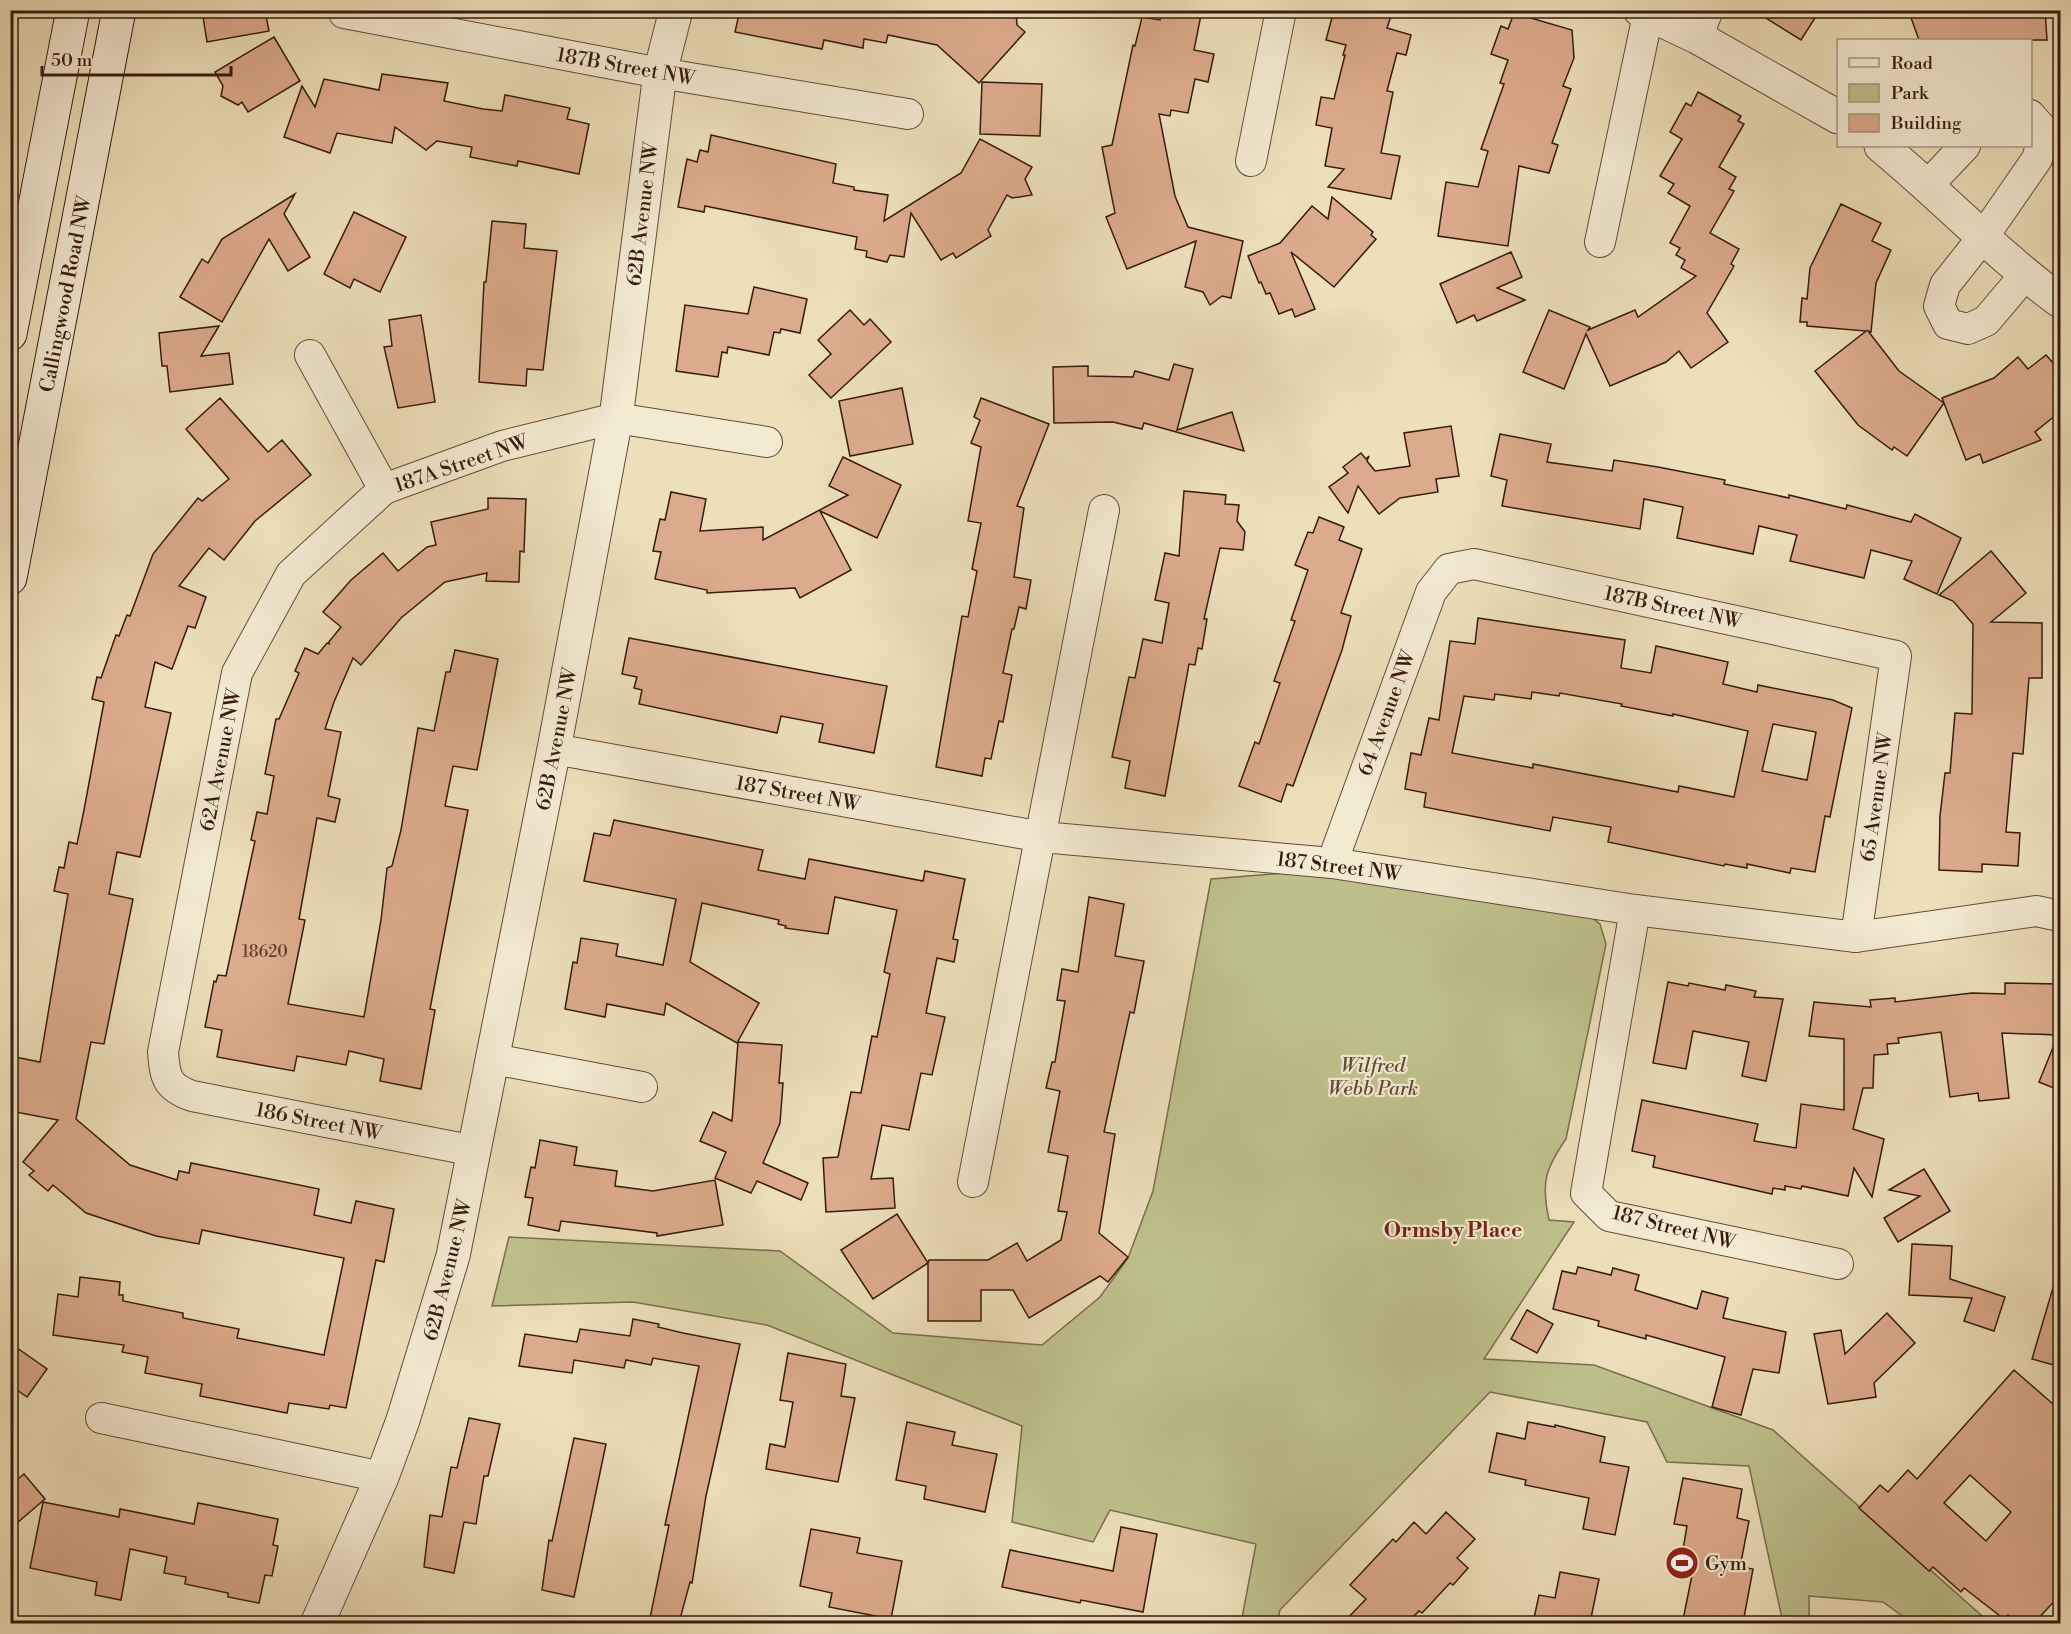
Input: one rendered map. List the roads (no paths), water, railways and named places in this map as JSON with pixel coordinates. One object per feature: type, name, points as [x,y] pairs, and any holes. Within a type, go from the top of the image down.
[{"type":"street","points":[[10,334],[73,10]]},
{"type":"street","name":"Callingwood Road NW","points":[[10,578],[119,10]]},
{"type":"street","name":"62B Avenue NW","points":[[317,1623],[382,1476],[424,1361],[453,1256],[554,749],[616,418],[660,73],[676,10]]},
{"type":"street","points":[[1251,161],[1281,10]]},
{"type":"street","points":[[1600,242],[1646,11],[1702,24],[1837,116]]},
{"type":"street","name":"187B Street NW","points":[[344,12],[660,73],[908,114]]},
{"type":"street","points":[[2025,275],[1986,321],[1968,329],[1948,324],[1939,306],[1945,285],[1983,237],[2037,159],[2046,132],[2032,116]]},
{"type":"street","points":[[1882,147],[1928,185],[2025,275],[2061,301]]},
{"type":"street","points":[[1928,185],[1964,147]]},
{"type":"street","name":"187A Street NW","points":[[310,355],[384,489],[502,446],[616,418]]},
{"type":"street","points":[[616,418],[767,442]]},
{"type":"street","name":"62A Avenue NW","points":[[168,1081],[163,1052],[237,673],[291,574],[384,489]]},
{"type":"street","points":[[973,1182],[1104,510]]},
{"type":"street","name":"187B Street NW","points":[[1449,568],[1474,564],[1896,656]]},
{"type":"street","name":"64 Avenue NW","points":[[1332,863],[1431,592],[1449,568]]},
{"type":"street","name":"65 Avenue NW","points":[[1856,937],[1896,656]]},
{"type":"street","name":"187 Street NW","points":[[554,749],[1042,837],[1332,863],[1635,910],[1856,937],[2036,912],[2061,916]]},
{"type":"street","name":"187 Street NW","points":[[1635,910],[1586,1193],[1609,1216],[1838,1264]]},
{"type":"street","points":[[493,1059],[642,1087]]},
{"type":"street","name":"186 Street NW","points":[[168,1081],[177,1090],[192,1095],[475,1151]]},
{"type":"street","points":[[101,1418],[382,1476]]},
{"type":"place","name":"Gym","points":[[1682,1563]]},
{"type":"district","name":"Ormsby Place","points":[[1453,1230]]},
{"type":"park label","name":"Wilfred Webb Park","points":[[1373,1076]]}]
